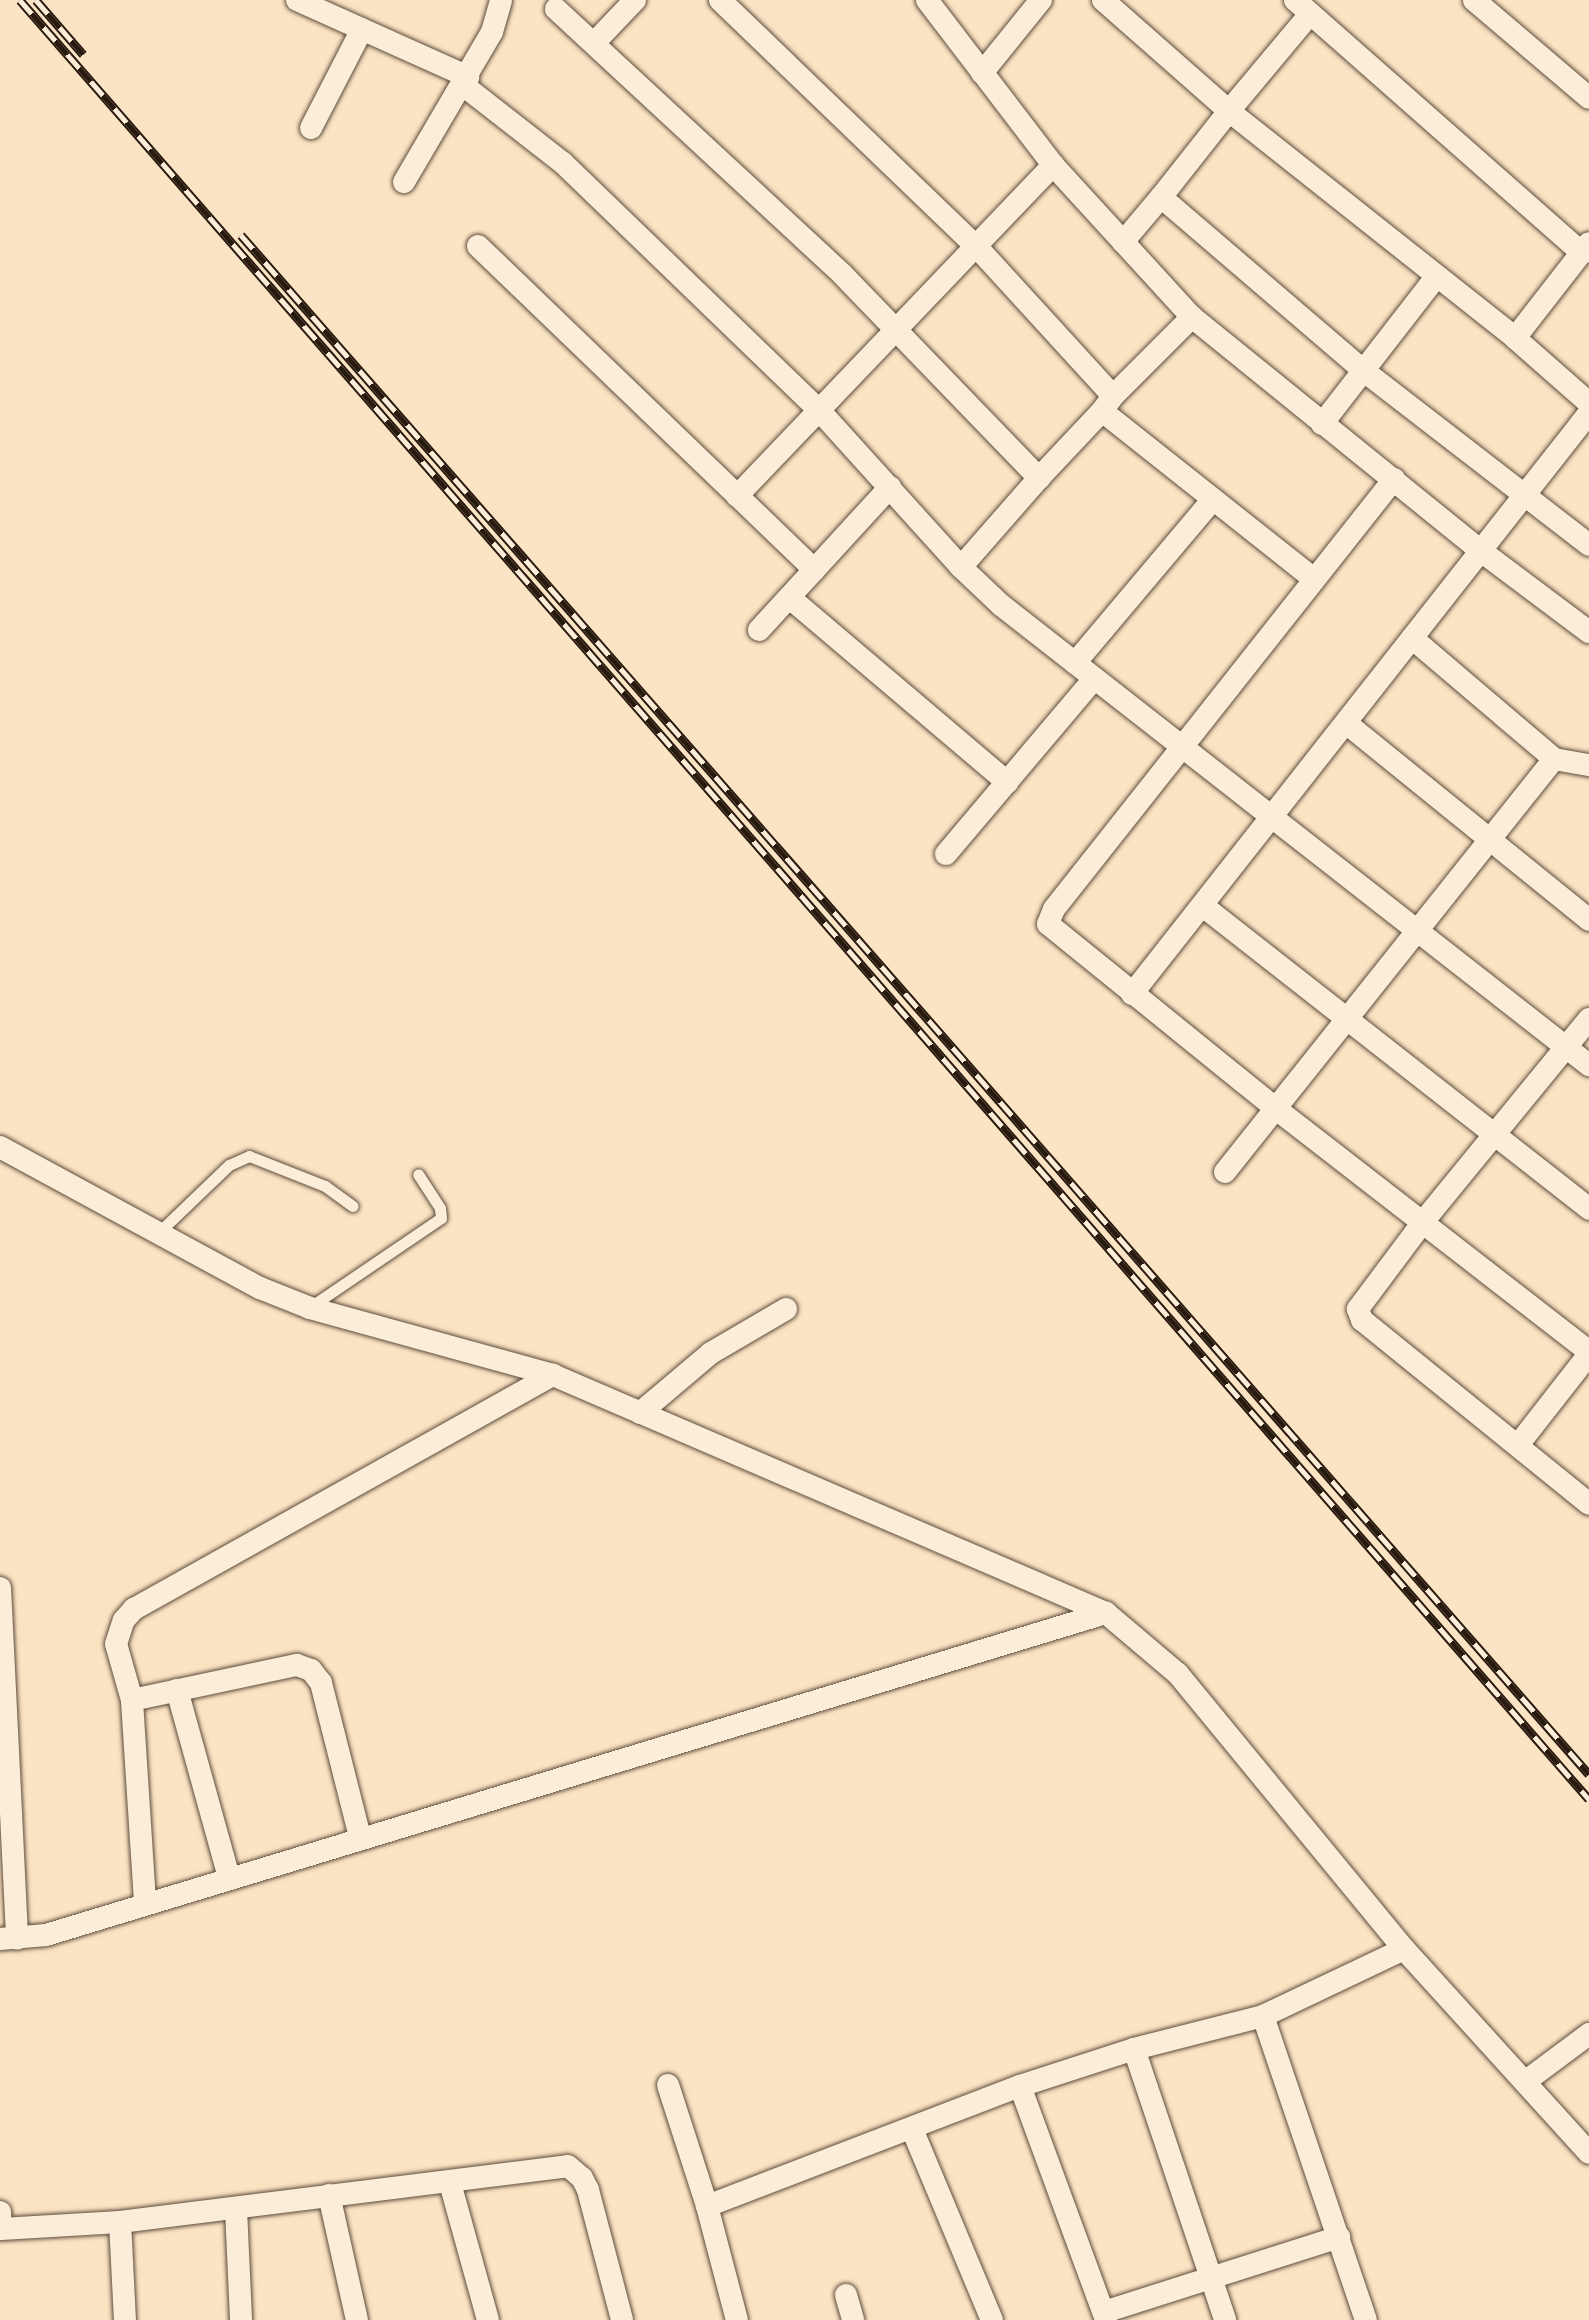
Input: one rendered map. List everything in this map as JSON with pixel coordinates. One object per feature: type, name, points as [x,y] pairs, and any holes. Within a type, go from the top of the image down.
[{"type":"street","points":[[297,0],[465,81],[563,163],[819,410],[961,567],[1001,605],[1589,1065]]},
{"type":"street","points":[[404,182],[465,81],[496,22],[501,0]]},
{"type":"street","points":[[595,42],[635,0]]},
{"type":"street","points":[[720,0],[976,246],[1108,404],[1213,499],[1313,578]]},
{"type":"street","points":[[927,0],[1053,165],[1192,317],[1481,551],[1589,632]]},
{"type":"street","points":[[982,73],[1041,0]]},
{"type":"street","points":[[1103,0],[1229,111],[1515,338],[1589,403]]},
{"type":"street","points":[[1474,0],[1589,98]]},
{"type":"street","points":[[1123,242],[1229,111],[1302,7],[1585,248],[1515,338]]},
{"type":"street","points":[[556,9],[842,274],[1039,478]]},
{"type":"street","points":[[311,128],[362,29]]},
{"type":"street","points":[[737,496],[1053,165]]},
{"type":"street","points":[[1161,197],[1364,371],[1589,545]]},
{"type":"street","points":[[478,246],[815,570]]},
{"type":"street","points":[[1322,424],[1437,276]]},
{"type":"street","points":[[961,567],[1039,478],[1192,317]]},
{"type":"street","points":[[1132,994],[1589,413]]},
{"type":"street","points":[[1394,479],[1054,909],[1048,924],[1275,1108],[1589,1353],[1518,1445]]},
{"type":"street","points":[[759,630],[890,487]]},
{"type":"street","points":[[1075,663],[1213,499]]},
{"type":"street","points":[[790,598],[1007,782]]},
{"type":"street","points":[[1412,638],[1554,759],[1589,765]]},
{"type":"street","points":[[946,854],[1094,679]]},
{"type":"street","points":[[1346,723],[1589,920]]},
{"type":"street","points":[[1225,1172],[1345,1017],[1554,759]]},
{"type":"street","points":[[1203,906],[1589,1209]]},
{"type":"street","points":[[1589,1019],[1423,1222],[1361,1303],[1359,1315],[1589,1504]]},
{"type":"street","points":[[0,1147],[157,1235],[260,1288],[310,1308],[553,1375],[1106,1613],[1178,1674],[1404,1949],[1589,2153]]},
{"type":"street","points":[[640,1413],[711,1353],[786,1309]]},
{"type":"street","points":[[145,1902],[132,1700],[116,1644],[120,1627],[134,1609],[553,1375]]},
{"type":"street","points":[[0,1588],[9,1939],[46,1935],[145,1902],[1106,1613]]},
{"type":"street","points":[[132,1700],[297,1665],[311,1670],[321,1683],[360,1837]]},
{"type":"street","points":[[177,1690],[229,1877]]},
{"type":"street","points":[[707,2206],[1020,2086],[1134,2049],[1263,2016],[1404,1949]]},
{"type":"street","points":[[1263,2016],[1366,2320]]},
{"type":"street","points":[[1526,2081],[1589,2034]]},
{"type":"street","points":[[1134,2049],[1225,2320]]},
{"type":"street","points":[[668,2085],[707,2206],[737,2320]]},
{"type":"street","points":[[1020,2086],[1105,2316],[1339,2237]]},
{"type":"street","points":[[912,2129],[992,2320]]},
{"type":"street","points":[[1,2229],[120,2222],[236,2209],[329,2195],[450,2183],[557,2165],[577,2172],[588,2190],[622,2320]]},
{"type":"street","points":[[450,2183],[488,2320]]},
{"type":"street","points":[[329,2195],[357,2320]]},
{"type":"street","points":[[236,2209],[241,2320]]},
{"type":"street","points":[[0,2212],[0,2239]]},
{"type":"street","points":[[120,2222],[125,2320]]},
{"type":"street","points":[[846,2295],[853,2320]]},
{"type":"lane","points":[[157,1235],[229,1165],[249,1156],[325,1186],[353,1206]]},
{"type":"lane","points":[[310,1308],[441,1218],[440,1208],[418,1174]]},
{"type":"railway","points":[[20,0],[1589,1799]]},
{"type":"railway","points":[[36,0],[83,54]]},
{"type":"railway","points":[[241,235],[1589,1774]]}]
